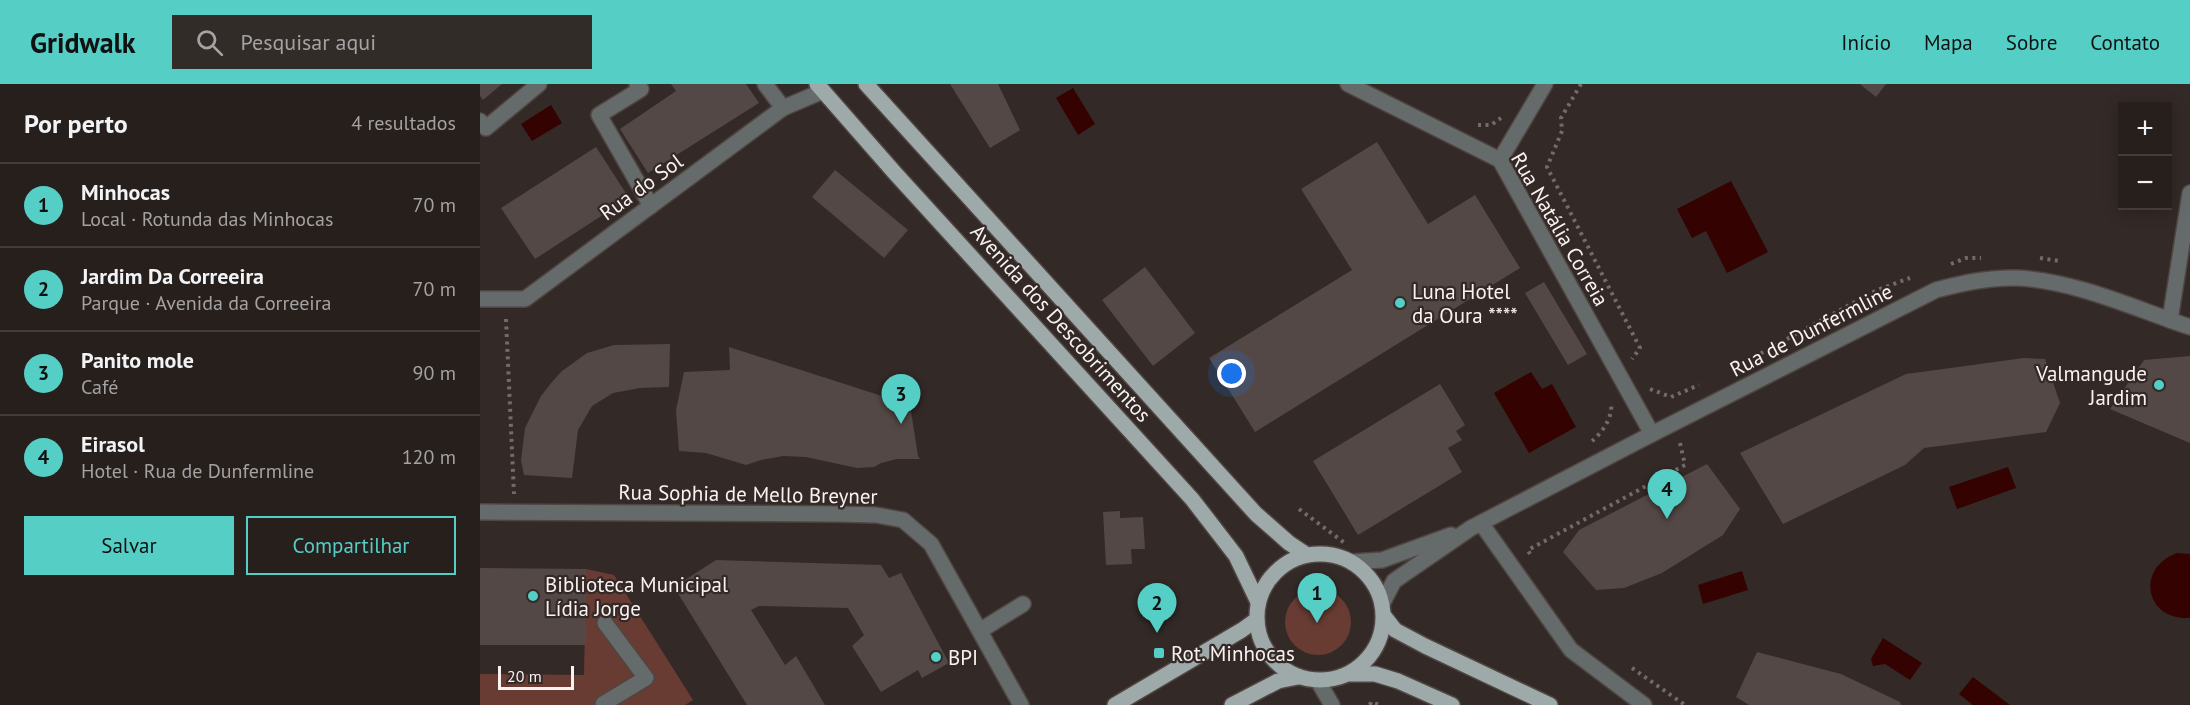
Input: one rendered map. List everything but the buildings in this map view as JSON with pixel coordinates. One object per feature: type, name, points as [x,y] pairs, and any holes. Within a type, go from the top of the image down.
[{"type":"main road","name":"Avenida dos Descobrimentos","points":[[867,84],[878,91],[1256,514],[1289,543],[1307,555]]},
{"type":"main road","name":"Avenida dos Descobrimentos","points":[[820,88],[1192,499],[1236,556],[1258,602]]},
{"type":"main road","points":[[1383,610],[1382,634],[1375,650],[1364,664],[1350,674],[1334,680],[1318,681],[1298,677],[1282,668],[1269,655],[1260,638],[1256,620],[1258,602],[1264,585],[1275,571],[1290,561],[1322,553],[1353,556],[1376,587],[1383,610],[1395,630],[1550,705]]},
{"type":"main road","points":[[1115,705],[1256,620]]},
{"type":"main road","points":[[1350,674],[1375,674],[1398,681],[1452,705]]},
{"type":"main road","points":[[1232,705],[1278,681],[1298,677]]},
{"type":"street","points":[[480,121],[486,128],[539,84]]},
{"type":"street","points":[[637,84],[641,89],[599,114],[651,206]]},
{"type":"street","points":[[765,84],[783,108]]},
{"type":"street","name":"Rua Natália Correia","points":[[1348,84],[1500,160],[1652,434]]},
{"type":"street","points":[[1500,160],[1545,84]]},
{"type":"street","name":"Rua do Sol","points":[[480,299],[525,299],[783,108],[820,88]]},
{"type":"street","points":[[2170,320],[2190,193]]},
{"type":"street","name":"Rua de Dunfermline","points":[[1383,610],[1394,581],[1476,526],[1652,434],[1936,291],[1974,280],[2018,278],[2064,286],[2116,301],[2190,327]]},
{"type":"street","name":"Rua Sophia de Mello Breyner","points":[[480,512],[876,515],[903,520],[931,544],[1021,705]]},
{"type":"street","points":[[1476,526],[1571,650],[1644,705]]},
{"type":"street","name":"Rua de Dunfermline","points":[[1353,556],[1382,560],[1476,526]]},
{"type":"street","points":[[981,630],[1023,604]]},
{"type":"street","points":[[604,705],[646,678],[605,623]]},
{"type":"street","points":[[1318,681],[1332,705]]},
{"type":"path","points":[[1581,84],[1561,118],[1562,131],[1548,166],[1640,348],[1631,361],[1634,368]]},
{"type":"path","points":[[1471,125],[1491,125],[1507,112]]},
{"type":"path","points":[[1944,266],[1966,258],[1990,258]]},
{"type":"path","points":[[2037,258],[2049,258],[2060,262]]},
{"type":"path","points":[[1754,357],[1877,290],[1911,278]]},
{"type":"path","points":[[506,318],[515,512]]},
{"type":"path","points":[[1644,382],[1649,389],[1671,397],[1702,384]]},
{"type":"path","points":[[1587,444],[1601,434],[1612,409],[1610,400]]},
{"type":"path","points":[[1535,560],[1528,550],[1685,465],[1680,443],[1690,438]]},
{"type":"path","points":[[1299,509],[1353,556]]},
{"type":"path","points":[[1627,664],[1685,705]]},
{"type":"path","points":[[1370,705],[1371,702],[1380,705]]},
{"type":"shaded area","points":[[1073,88],[1095,124],[1078,135],[1056,98]]},
{"type":"shaded area","points":[[551,105],[562,123],[532,141],[521,124]]},
{"type":"shaded area","points":[[1731,181],[1768,252],[1727,273],[1706,231],[1692,238],[1677,209]]},
{"type":"shaded area","points":[[1531,372],[1542,389],[1552,384],[1576,427],[1529,453],[1494,393]]},
{"type":"shaded area","points":[[2008,467],[2016,488],[1957,509],[1949,487]]},
{"type":"shaded area","points":[[2177,553],[2190,554],[2190,618],[2175,617],[2163,611],[2155,603],[2151,592],[2151,581],[2155,570],[2164,560]]},
{"type":"shaded area","points":[[586,569],[614,575],[693,700],[685,705],[480,705],[480,674],[584,675]]},
{"type":"shaded area","points":[[1742,571],[1748,590],[1703,604],[1698,585]]},
{"type":"shaded area","points":[[1318,589],[1330,592],[1341,599],[1348,610],[1351,622],[1348,634],[1341,645],[1330,652],[1318,655],[1306,652],[1295,645],[1288,634],[1285,622],[1288,610],[1295,599],[1306,592]]},
{"type":"shaded area","points":[[1883,638],[1922,663],[1910,680],[1885,664],[1873,666],[1871,659]]},
{"type":"shaded area","points":[[1973,677],[2010,705],[1973,705],[1959,694]]},
{"type":"place","name":"Luna Hotel da Oura ****","points":[[1400,303]]},
{"type":"place","name":"Valmangude Jardim","points":[[2159,385]]},
{"type":"place","name":"Panito mole","points":[[901,424]]},
{"type":"place","name":"Eirasol","points":[[1667,519]]},
{"type":"place","name":"Biblioteca Municipal Lídia Jorge","points":[[533,596]]},
{"type":"place","name":"Minhocas","points":[[1317,623]]},
{"type":"place","name":"Jardim Da Correeira","points":[[1157,633]]},
{"type":"place","name":"Rot. Minhocas","points":[[1159,653]]},
{"type":"place","name":"BPI","points":[[936,657]]}]
